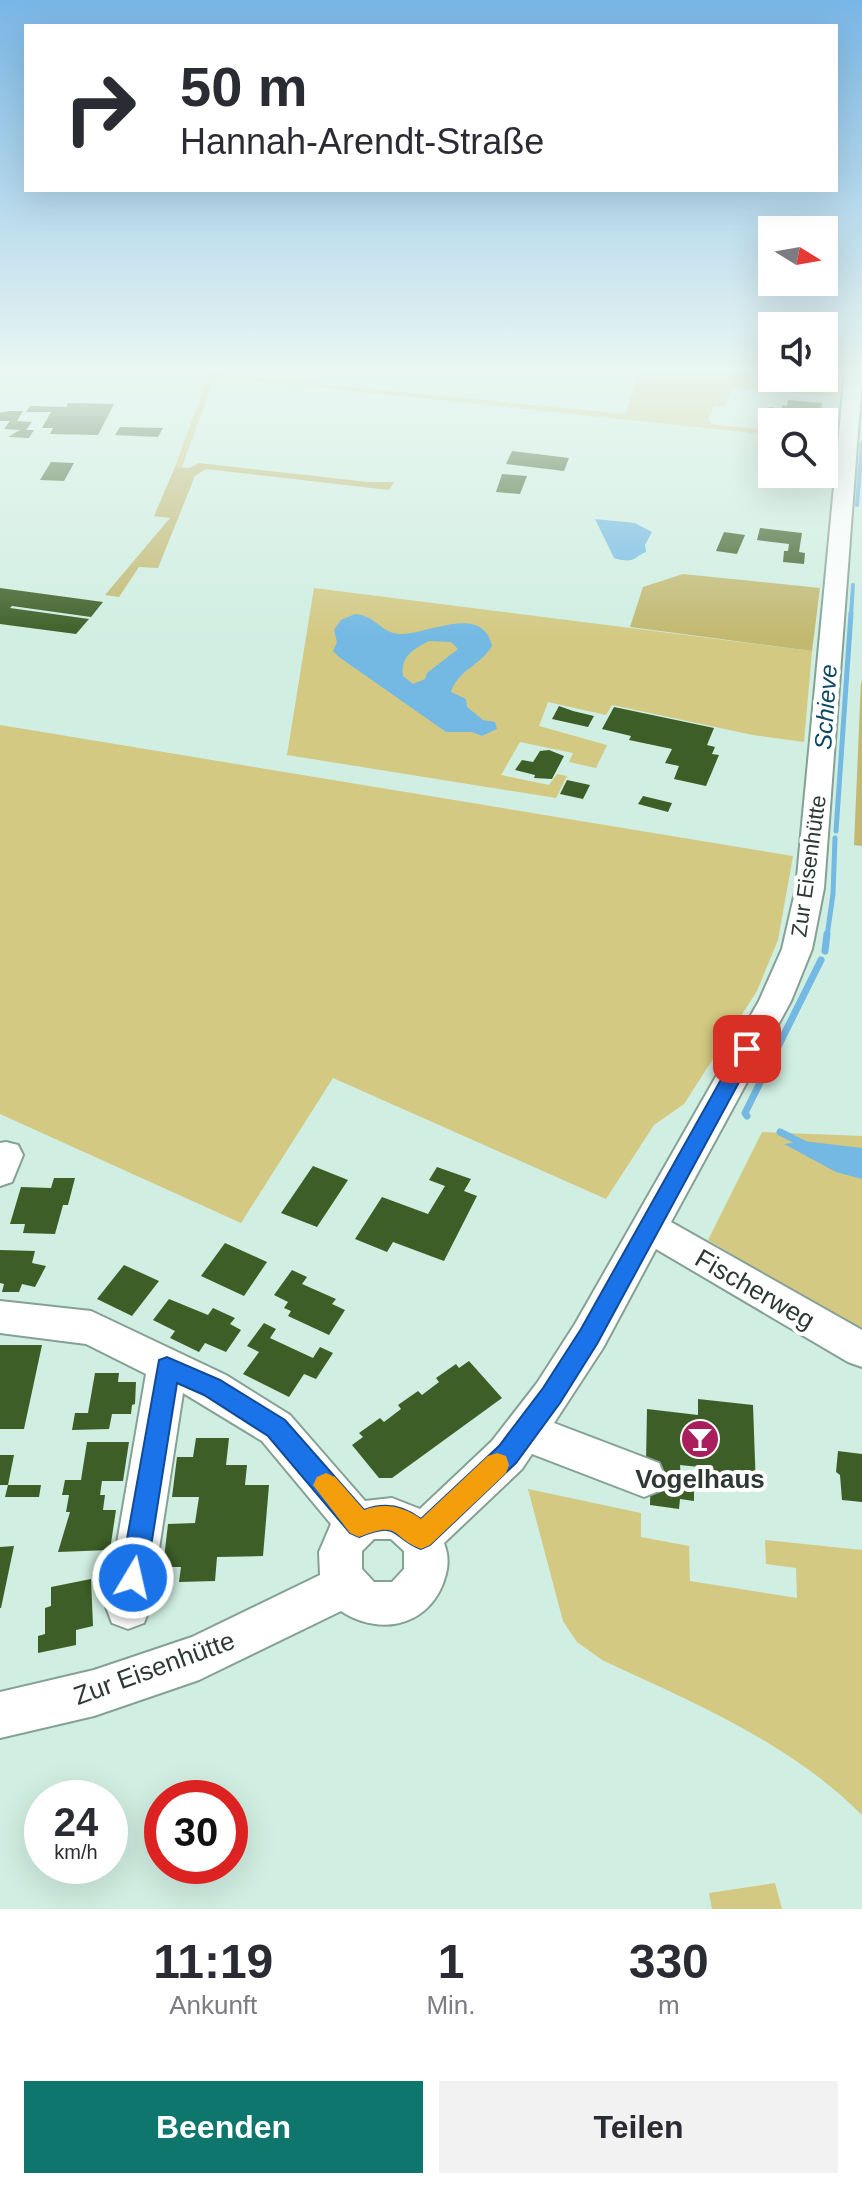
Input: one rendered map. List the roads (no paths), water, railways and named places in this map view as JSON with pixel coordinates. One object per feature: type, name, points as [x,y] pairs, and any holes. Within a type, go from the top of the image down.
[{"type":"street","name":"Zur Eisenhütte","points":[[421,1536],[507,1455],[589,1336],[775,1001],[792,962],[806,918],[850,570],[852,459]]},
{"type":"street","name":"Fischerweg","points":[[648,1227],[862,1350]]},
{"type":"street","points":[[0,1317],[91,1328],[212,1388],[276,1428],[359,1525]]},
{"type":"street","points":[[128,1607],[167,1368]]},
{"type":"street","points":[[526,1429],[553,1444],[644,1477]]},
{"type":"street","points":[[376,1518],[393,1518],[409,1524],[421,1536],[427,1552],[427,1569],[420,1585],[408,1597],[391,1604],[374,1604],[358,1598],[346,1586],[339,1570],[339,1552],[347,1537],[359,1525],[376,1518]]},
{"type":"street","name":"Zur Eisenhütte","points":[[0,1715],[94,1693],[199,1657],[346,1586]]},
{"type":"water","points":[[595,519],[635,523],[652,532],[645,545],[646,552],[633,560],[614,558]]},
{"type":"water","points":[[355,614],[362,615],[399,634],[452,624],[477,626],[486,633],[492,646],[459,678],[451,692],[466,699],[467,707],[483,720],[495,722],[497,729],[482,736],[472,732],[446,732],[333,651],[337,642],[334,630],[341,620]],"holes":[[[429,641],[451,642],[458,649],[427,673],[425,679],[413,684],[403,676],[404,663],[413,650]]]},
{"type":"water","points":[[803,1141],[862,1148],[862,1179],[836,1172],[784,1144]]},
{"type":"waterway","name":"Schieve","points":[[857,505],[861,459]]},
{"type":"waterway","name":"Schieve","points":[[851,615],[853,585]]},
{"type":"waterway","name":"Schieve","points":[[836,831],[851,613]]},
{"type":"waterway","name":"Schieve","points":[[827,936],[833,894],[835,838]]},
{"type":"waterway","name":"Schieve","points":[[825,951],[827,934]]},
{"type":"waterway","name":"Schieve","points":[[747,1116],[745,1113],[821,960]]},
{"type":"waterway","name":"Schieve","points":[[780,1132],[804,1144]]},
{"type":"place","name":"Vogelhaus","points":[[700,1439]]}]
